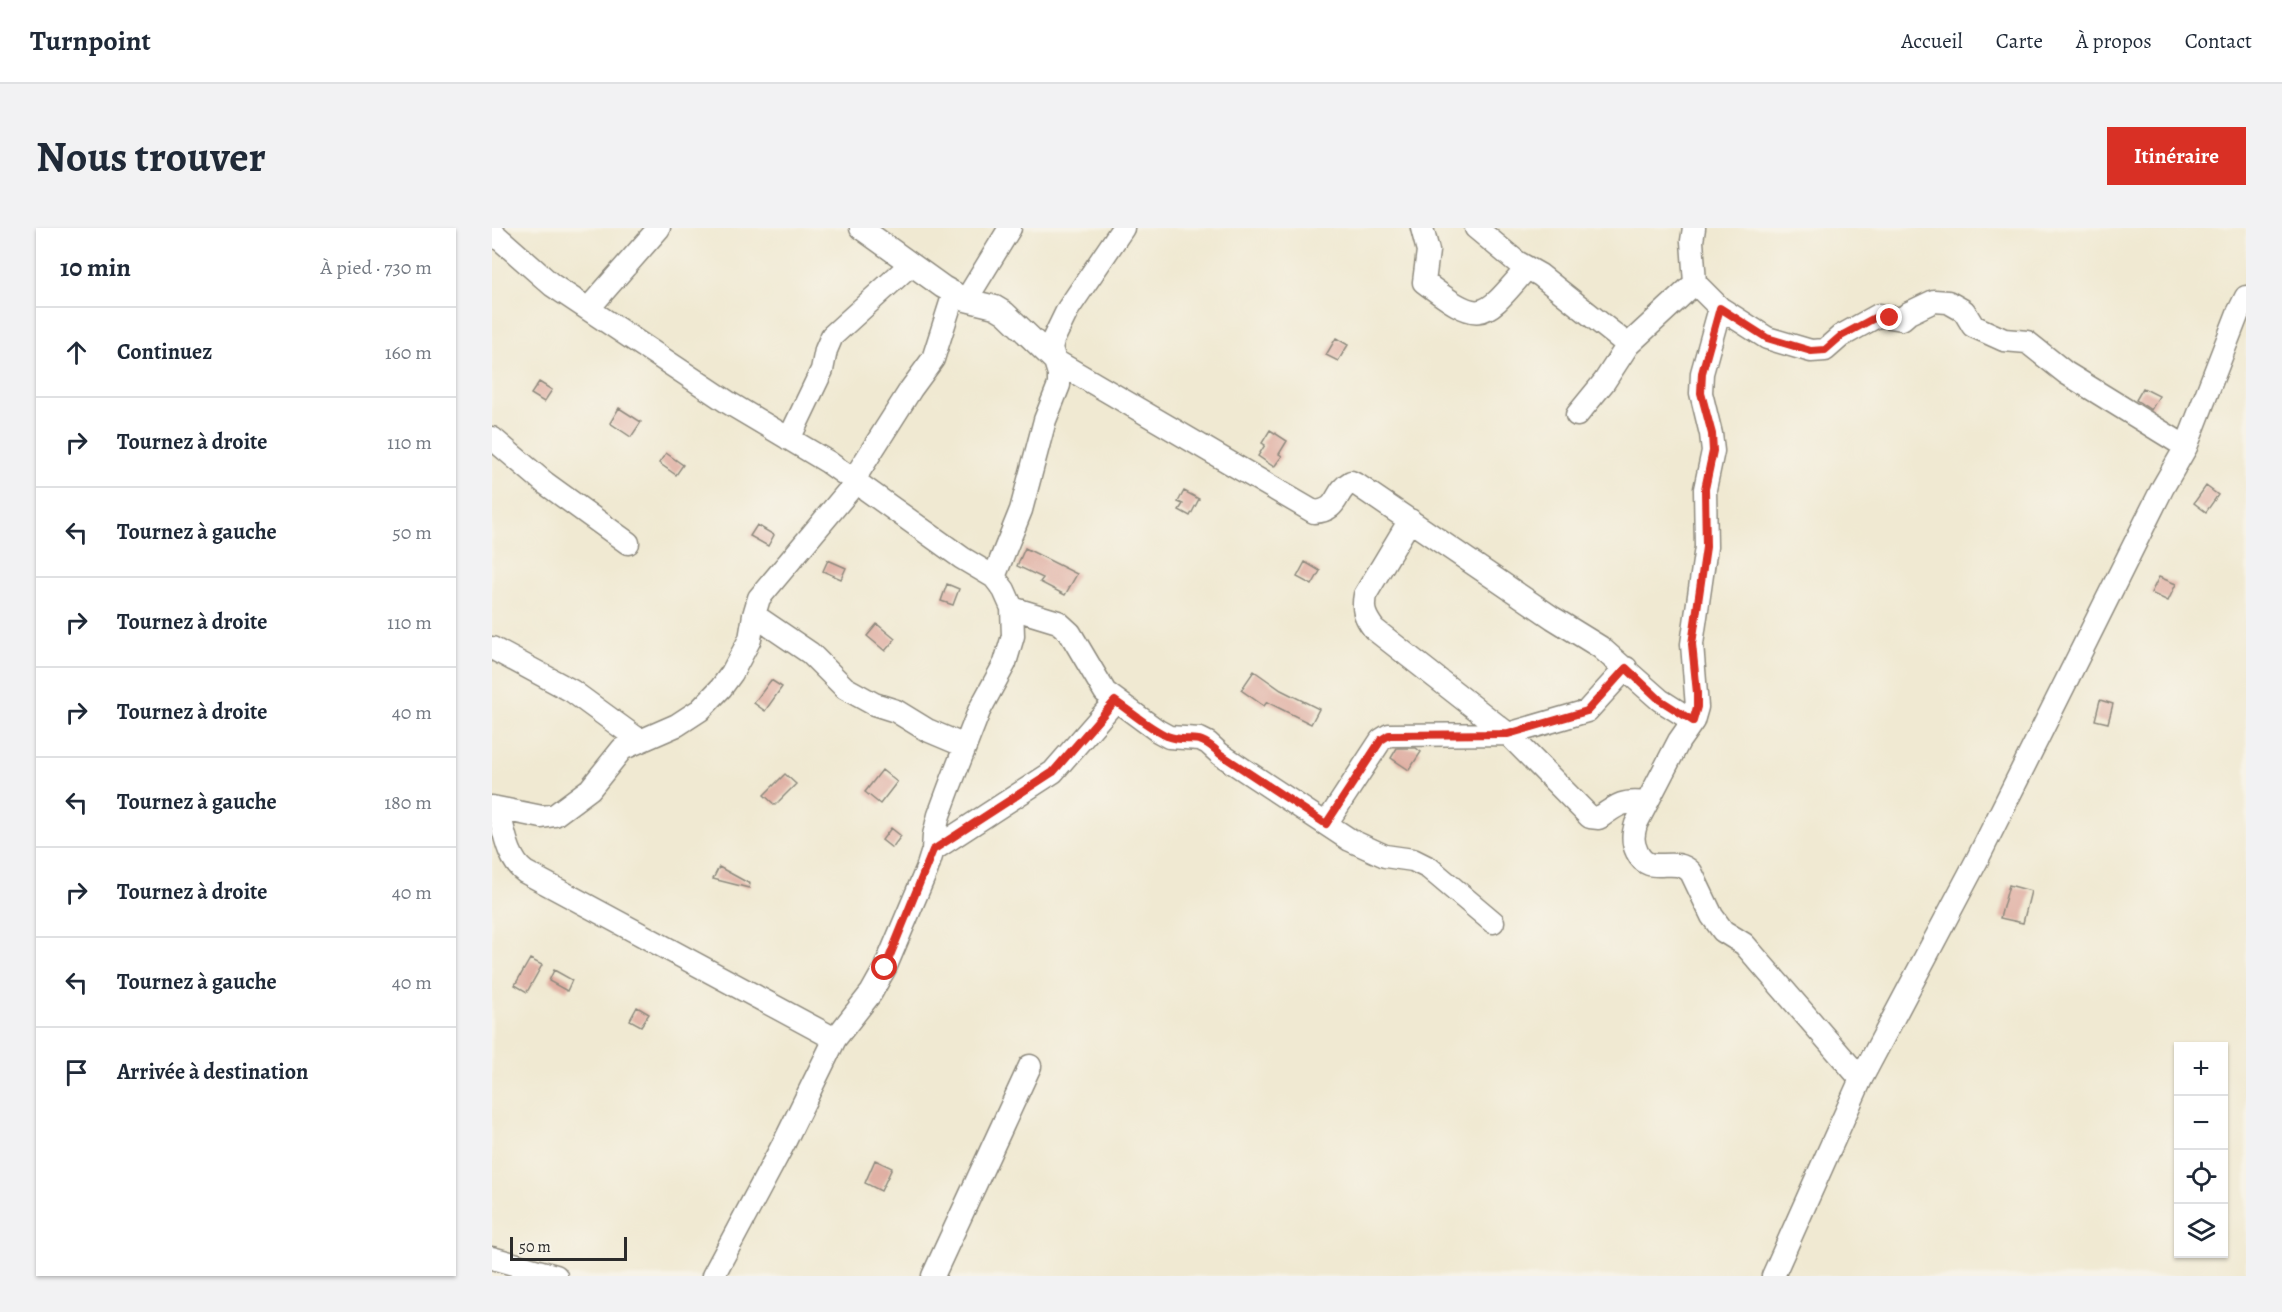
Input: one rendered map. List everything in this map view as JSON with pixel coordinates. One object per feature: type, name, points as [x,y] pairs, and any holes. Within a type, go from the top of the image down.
[{"type":"street","points":[[588,309],[659,228]]},
{"type":"street","points":[[861,228],[910,265],[960,296],[1005,313],[1054,360],[1314,512],[1326,511],[1334,505],[1345,485],[1351,482],[1600,647],[1660,700],[1693,721]]},
{"type":"street","points":[[495,808],[542,817],[555,815],[590,789],[622,749],[677,725],[700,710],[721,688],[732,673],[750,639],[759,598],[787,568],[856,482],[859,471],[911,389],[933,359],[960,296],[1010,228]]},
{"type":"street","points":[[994,577],[1021,510],[1045,420],[1059,384],[1059,374],[1051,348],[1053,340],[1068,309],[1123,228]]},
{"type":"street","points":[[1422,228],[1428,251],[1424,282],[1456,307],[1468,312],[1482,312],[1497,303],[1527,268]]},
{"type":"street","points":[[1476,228],[1516,262],[1540,275],[1628,345]]},
{"type":"street","points":[[1694,228],[1695,283],[1720,308],[1767,338],[1811,351],[1825,350],[1841,336],[1880,315],[1902,320],[1909,313],[1934,301],[1948,302],[1964,311],[1973,326],[2004,340],[2027,342],[2067,373],[2186,447]]},
{"type":"street","points":[[492,232],[552,285],[729,403],[828,462],[962,558],[994,577],[1004,590],[1012,608],[1012,636],[1005,663],[979,711],[965,746],[939,815],[927,869],[880,976],[872,993],[835,1039],[785,1141],[713,1276]]},
{"type":"street","points":[[789,439],[822,370],[832,336],[910,265]]},
{"type":"street","points":[[1577,415],[1604,382],[1628,345],[1695,283]]},
{"type":"street","points":[[1773,1276],[1860,1079],[1977,861],[2158,497],[2186,447],[2246,297]]},
{"type":"street","points":[[1720,308],[1702,373],[1701,393],[1712,434],[1713,451],[1705,489],[1706,547],[1692,644],[1697,707],[1693,721],[1679,741],[1633,834],[1635,848],[1641,861],[1648,865],[1680,864],[1692,872],[1712,916],[1722,930],[1744,944],[1860,1079]]},
{"type":"street","points":[[492,438],[545,483],[628,543]]},
{"type":"street","points":[[1410,520],[1365,595],[1363,606],[1365,616],[1374,629],[1508,734],[1580,809],[1590,816],[1599,818],[1619,804],[1630,800],[1647,803]]},
{"type":"street","points":[[1012,608],[1058,622],[1070,633],[1105,692],[1170,737],[1209,743],[1220,754],[1350,840],[1385,856],[1413,860],[1429,867],[1493,922]]},
{"type":"street","points":[[754,615],[810,653],[845,688],[874,704],[896,711],[927,730],[965,746]]},
{"type":"street","points":[[492,648],[572,691],[639,740]]},
{"type":"street","points":[[1326,824],[1381,740],[1389,735],[1508,734],[1587,711],[1626,668]]},
{"type":"street","points":[[933,850],[1053,772],[1115,701]]},
{"type":"street","points":[[495,808],[517,867],[835,1039]]},
{"type":"street","points":[[933,1276],[1030,1066]]},
{"type":"street","points":[[492,1258],[556,1276]]},
{"type":"building","points":[[1336,338],[1348,345],[1338,361],[1326,355]]},
{"type":"building","points":[[539,382],[552,390],[544,402],[531,394]]},
{"type":"building","points":[[2143,388],[2159,396],[2151,410],[2136,400]]},
{"type":"building","points":[[619,408],[641,422],[631,437],[610,423]]},
{"type":"building","points":[[1270,430],[1287,441],[1279,454],[1282,456],[1274,467],[1258,456],[1265,445],[1262,443]]},
{"type":"building","points":[[666,453],[683,465],[676,475],[659,463]]},
{"type":"building","points":[[2206,486],[2218,495],[2206,512],[2194,503]]},
{"type":"building","points":[[1184,491],[1199,499],[1190,516],[1179,510],[1183,504],[1178,502]]},
{"type":"building","points":[[757,525],[774,535],[768,546],[750,536]]},
{"type":"building","points":[[1025,548],[1077,574],[1065,595],[1040,582],[1043,578],[1017,566]]},
{"type":"building","points":[[828,560],[846,568],[841,579],[823,571]]},
{"type":"building","points":[[1305,562],[1320,571],[1312,585],[1297,577]]},
{"type":"building","points":[[2159,577],[2176,584],[2168,601],[2151,593]]},
{"type":"building","points":[[947,584],[959,589],[953,605],[941,601]]},
{"type":"building","points":[[877,624],[895,639],[885,651],[867,636]]},
{"type":"building","points":[[1254,671],[1281,690],[1319,709],[1311,724],[1267,702],[1264,706],[1241,690]]},
{"type":"building","points":[[771,680],[782,687],[765,711],[754,703]]},
{"type":"building","points":[[2100,700],[2113,704],[2108,723],[2095,720]]},
{"type":"building","points":[[1397,748],[1416,748],[1421,752],[1409,770],[1391,758]]},
{"type":"building","points":[[882,770],[897,782],[880,804],[865,792]]},
{"type":"building","points":[[785,774],[796,784],[775,805],[764,795]]},
{"type":"building","points":[[891,828],[901,836],[892,848],[882,840]]},
{"type":"building","points":[[719,867],[750,884],[749,888],[713,879]]},
{"type":"building","points":[[2009,885],[2031,891],[2023,923],[2000,918]]},
{"type":"building","points":[[530,959],[542,965],[527,992],[515,985]]},
{"type":"building","points":[[554,970],[572,980],[567,991],[549,981]]},
{"type":"building","points":[[637,1007],[649,1014],[641,1026],[630,1020]]},
{"type":"building","points":[[875,1160],[892,1168],[881,1191],[865,1183]]},
{"type":"route","points":[[885,968],[933,850],[1053,772],[1115,701],[1170,737],[1209,743],[1220,754],[1326,824],[1381,740],[1389,735],[1508,734],[1587,711],[1626,668],[1660,700],[1693,721],[1697,707],[1697,693],[1692,644],[1706,547],[1705,489],[1713,451],[1712,434],[1701,393],[1702,373],[1720,308],[1767,338],[1811,351],[1825,350],[1855,327],[1880,315],[1890,318]]}]
